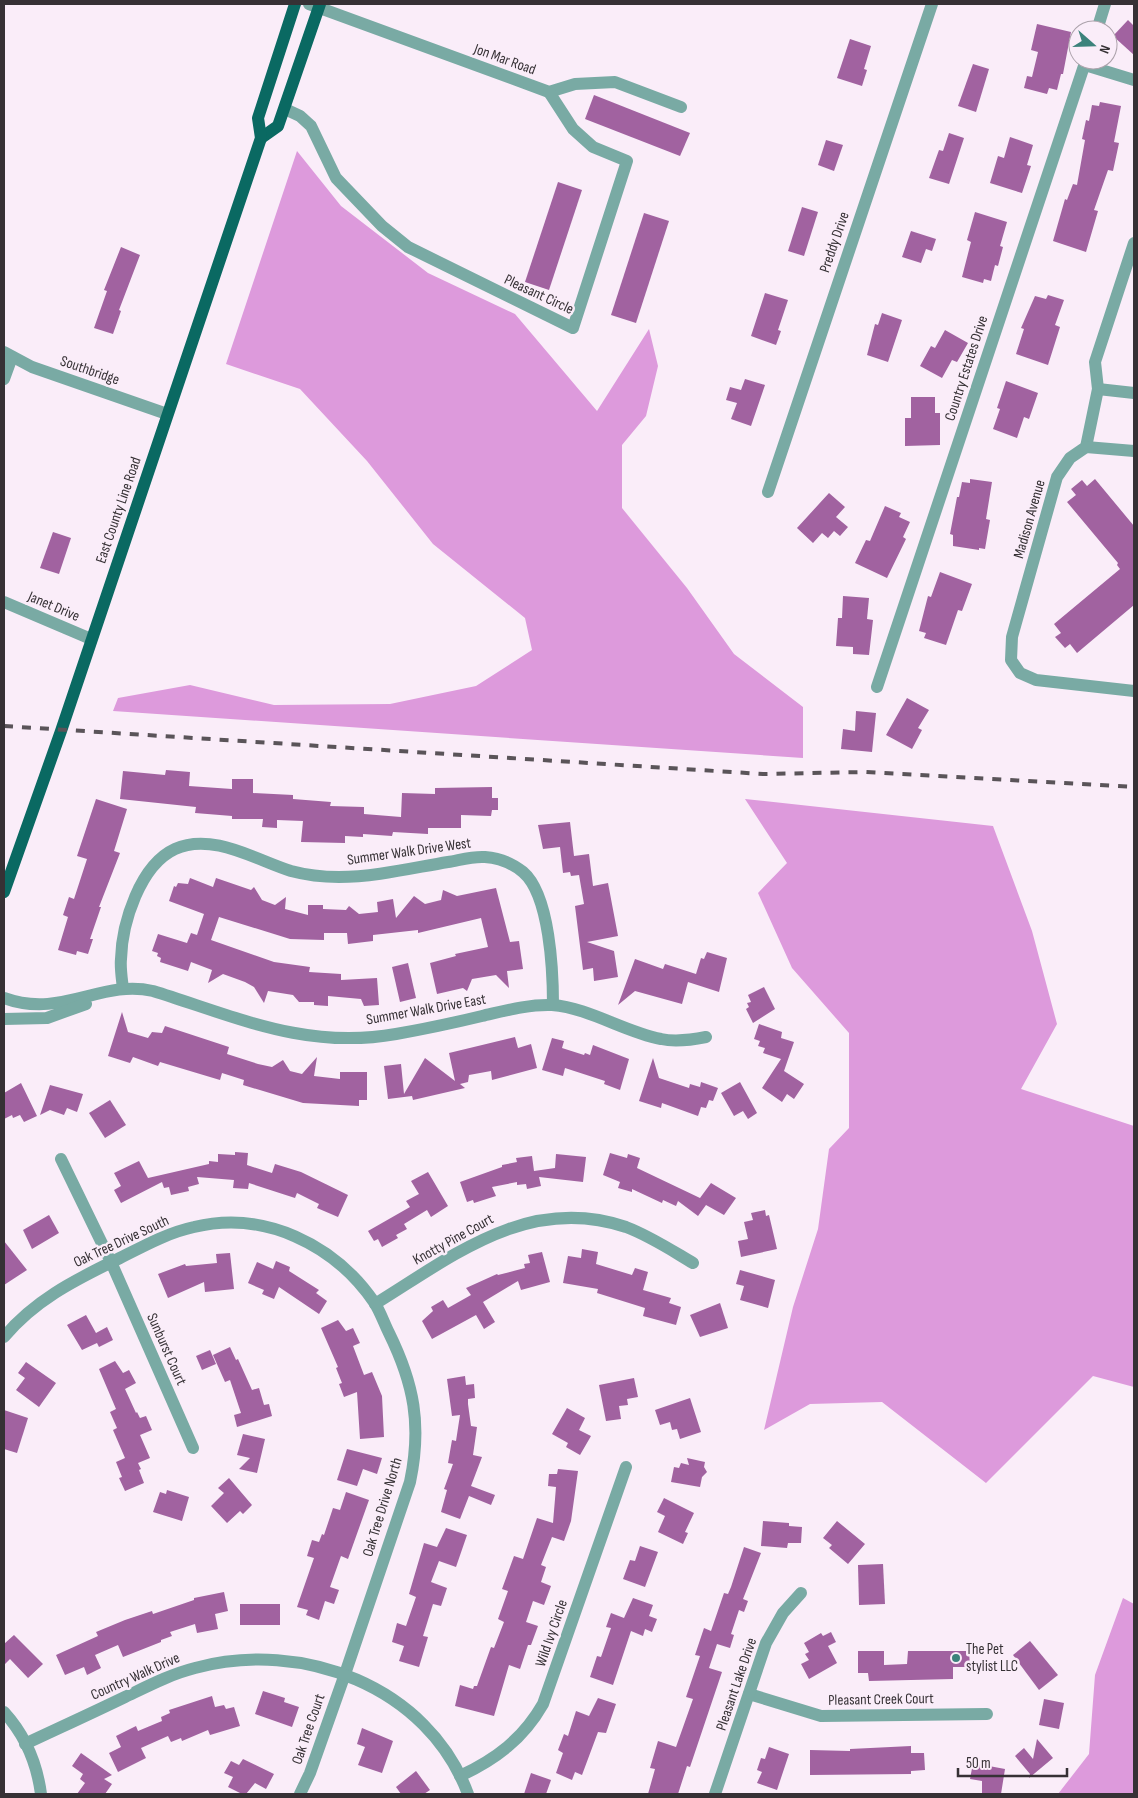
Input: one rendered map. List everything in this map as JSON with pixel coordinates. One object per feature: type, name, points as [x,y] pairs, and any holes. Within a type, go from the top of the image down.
[{"type":"main road","name":"East County Line Road","points":[[4,892],[242,193],[260,138],[258,118],[295,4]]},
{"type":"main road","points":[[260,138],[278,126],[285,109],[316,5]]},
{"type":"street","name":"Preddy Drive","points":[[768,492],[932,4]]},
{"type":"street","points":[[1099,20],[1105,4]]},
{"type":"street","name":"Jon Mar Road","points":[[316,5],[549,92],[575,84],[615,82],[681,107]]},
{"type":"street","name":"Country Estates Drive","points":[[877,687],[1083,70]]},
{"type":"street","points":[[1107,70],[1134,80]]},
{"type":"street","name":"Pleasant Circle","points":[[285,109],[300,116],[311,126],[333,175],[394,237],[417,252],[573,328],[627,162],[593,148],[573,129],[549,92]]},
{"type":"street","points":[[1134,243],[1095,362],[1098,389],[1086,447],[1134,451]]},
{"type":"street","points":[[4,379],[8,354]]},
{"type":"street","name":"Southbridge","points":[[8,354],[32,367],[167,414]]},
{"type":"street","points":[[1098,389],[1134,393]]},
{"type":"street","name":"Madison Avenue","points":[[1086,447],[1070,458],[1058,477],[1012,637],[1011,660],[1020,673],[1036,680],[1134,691]]},
{"type":"street","name":"Janet Drive","points":[[4,602],[91,639]]},
{"type":"street","name":"Summer Walk Drive West","points":[[123,989],[120,961],[124,934],[142,879],[152,864],[164,855],[186,845],[208,844],[294,872],[340,877],[480,857],[506,862],[528,877],[536,888],[543,906],[553,984],[553,1006]]},
{"type":"street","name":"Summer Walk Drive East","points":[[4,1019],[47,1018],[109,996],[123,989]]},
{"type":"street","name":"Summer Walk Drive East","points":[[4,998],[26,1004],[53,1004],[123,989],[154,991],[272,1030],[326,1037],[395,1034],[522,1008],[553,1006],[578,1010],[659,1039],[706,1038]]},
{"type":"street","name":"Sunburst Court","points":[[61,1159],[111,1262],[193,1448]]},
{"type":"street","name":"Knotty Pine Court","points":[[375,1304],[482,1239],[506,1228],[546,1219],[586,1219],[619,1225],[657,1241],[693,1262]]},
{"type":"street","name":"Oak Tree Drive South","points":[[4,1337],[22,1316],[49,1295],[111,1262],[174,1232],[214,1223],[260,1225],[300,1237]]},
{"type":"street","name":"Oak Tree Drive North","points":[[300,1237],[339,1263],[358,1282],[375,1304],[402,1360],[409,1380],[417,1427],[416,1448],[410,1482],[345,1674]]},
{"type":"street","name":"Wild Ivy Circle","points":[[460,1776],[492,1759],[509,1747],[524,1733],[543,1704],[626,1467]]},
{"type":"street","name":"Pleasant Lake Drive","points":[[715,1794],[766,1643],[783,1613],[801,1593]]},
{"type":"street","name":"Country Walk Drive","points":[[26,1744],[165,1678],[197,1667],[230,1661],[272,1659],[319,1666],[345,1674],[382,1692],[415,1716],[438,1741],[460,1776],[468,1794]]},
{"type":"street","name":"Oak Tree Court","points":[[300,1794],[310,1773],[345,1674]]},
{"type":"street","name":"Pleasant Creek Court","points":[[749,1694],[821,1716],[987,1714]]},
{"type":"street","points":[[4,1712],[26,1744],[37,1772],[41,1794]]},
{"type":"shaded area","points":[[297,151],[341,206],[428,273],[515,314],[597,411],[649,329],[658,366],[646,416],[622,445],[622,508],[687,588],[734,654],[803,707],[803,758],[113,711],[118,698],[190,685],[274,705],[390,704],[476,686],[532,650],[525,618],[433,544],[367,461],[300,389],[226,364]]},
{"type":"shaded area","points":[[745,799],[993,826],[1032,931],[1057,1024],[1021,1089],[1134,1126],[1134,1387],[1093,1376],[986,1483],[882,1402],[810,1404],[764,1430],[793,1307],[818,1229],[829,1149],[849,1128],[849,1033],[792,968],[758,893],[787,863]]},
{"type":"shaded area","points":[[1123,1598],[1134,1604],[1134,1794],[1058,1794],[1089,1754],[1095,1675]]},
{"type":"building","points":[[1128,20],[1134,26],[1134,55],[1118,41],[1118,31]]},
{"type":"building","points":[[1037,24],[1068,31],[1068,48],[1063,74],[1061,74],[1057,90],[1049,88],[1047,94],[1024,88],[1027,76],[1032,77],[1038,52],[1031,50]]},
{"type":"building","points":[[850,39],[871,46],[864,69],[867,70],[862,86],[837,78]]},
{"type":"building","points":[[973,64],[989,69],[976,112],[958,106]]},
{"type":"building","points":[[594,95],[690,133],[680,156],[585,119]]},
{"type":"building","points":[[1100,102],[1121,106],[1114,142],[1119,143],[1113,171],[1108,170],[1094,210],[1098,211],[1086,252],[1053,241],[1065,199],[1067,200],[1073,184],[1077,185],[1085,140],[1082,139],[1086,120],[1089,121],[1092,105],[1099,106]]},
{"type":"building","points":[[949,133],[964,138],[949,184],[929,178],[939,150],[943,151]]},
{"type":"building","points":[[1010,137],[1033,145],[1027,165],[1031,166],[1022,193],[990,183],[998,156],[1004,158]]},
{"type":"building","points":[[826,140],[843,145],[834,171],[818,165]]},
{"type":"building","points":[[558,182],[582,190],[549,290],[525,282]]},
{"type":"building","points":[[802,207],[818,212],[804,256],[788,251]]},
{"type":"building","points":[[975,212],[1007,222],[1000,246],[1003,247],[998,266],[995,265],[991,281],[984,279],[983,283],[962,277],[971,242],[967,240]]},
{"type":"building","points":[[644,213],[669,221],[636,323],[611,315]]},
{"type":"building","points":[[911,231],[936,239],[932,251],[926,249],[921,263],[902,257]]},
{"type":"building","points":[[121,247],[140,255],[119,310],[121,311],[113,334],[94,328],[107,291],[104,290]]},
{"type":"building","points":[[765,293],[788,300],[778,330],[781,331],[776,345],[751,336]]},
{"type":"building","points":[[1048,295],[1064,300],[1055,325],[1060,327],[1048,365],[1016,354],[1024,329],[1021,328],[1035,296],[1046,299]]},
{"type":"building","points":[[882,313],[902,320],[888,362],[867,355],[875,324],[878,325]]},
{"type":"building","points":[[945,330],[968,343],[957,362],[952,360],[942,378],[920,366],[931,346],[935,348]]},
{"type":"building","points":[[745,379],[765,385],[751,426],[731,419],[737,403],[726,400],[730,387],[741,390]]},
{"type":"building","points":[[1006,381],[1038,393],[1029,419],[1024,417],[1017,438],[993,429],[1000,409],[997,408]]},
{"type":"building","points":[[911,397],[935,397],[935,413],[940,413],[940,445],[905,446],[905,418],[911,418]]},
{"type":"building","points":[[970,479],[992,482],[986,519],[990,520],[985,549],[979,548],[979,550],[953,546],[953,535],[950,534],[962,482],[970,483]]},
{"type":"building","points":[[1095,479],[1134,526],[1134,605],[1077,653],[1070,644],[1065,648],[1055,637],[1061,633],[1054,624],[1120,569],[1117,565],[1118,563],[1067,502],[1076,495],[1071,489],[1082,480],[1087,486]]},
{"type":"building","points":[[829,493],[845,507],[836,517],[848,527],[840,536],[834,531],[828,538],[822,533],[813,543],[797,528]]},
{"type":"building","points":[[885,506],[901,513],[899,517],[910,522],[903,537],[906,539],[887,578],[855,563],[866,540],[870,541]]},
{"type":"building","points":[[53,532],[71,538],[59,574],[40,568]]},
{"type":"building","points":[[940,572],[972,584],[962,611],[958,610],[946,645],[924,638],[926,633],[919,631],[928,596],[931,597]]},
{"type":"building","points":[[843,596],[869,598],[867,619],[873,620],[869,655],[853,654],[853,647],[836,646],[838,618],[842,618]]},
{"type":"building","points":[[907,698],[929,710],[918,728],[922,730],[912,749],[886,735]]},
{"type":"building","points":[[856,711],[876,713],[872,752],[841,749],[843,729],[855,731]]},
{"type":"building","points":[[166,770],[190,772],[189,786],[232,789],[232,779],[253,779],[253,793],[293,795],[293,799],[331,802],[330,806],[364,807],[364,814],[401,817],[402,793],[435,794],[435,788],[492,787],[492,798],[498,798],[498,810],[492,810],[491,816],[461,815],[461,828],[428,828],[428,834],[393,832],[392,836],[363,834],[363,837],[345,836],[345,843],[301,842],[303,821],[277,820],[277,828],[262,827],[263,819],[232,819],[232,816],[195,813],[196,807],[120,799],[123,771],[165,775]]},
{"type":"building","points":[[96,799],[127,809],[114,851],[120,853],[99,907],[101,907],[90,939],[93,939],[88,954],[77,951],[76,955],[58,950],[68,917],[63,915],[69,897],[74,899],[87,859],[77,856]]},
{"type":"building","points":[[570,822],[574,856],[589,854],[593,886],[608,883],[618,936],[587,942],[614,951],[618,977],[594,981],[593,968],[583,970],[575,906],[584,904],[579,875],[571,876],[570,872],[563,873],[560,847],[543,849],[538,825]]},
{"type":"building","points":[[190,878],[213,887],[216,878],[251,890],[254,887],[262,900],[275,905],[286,897],[285,909],[308,915],[308,905],[323,905],[323,909],[346,910],[349,906],[359,914],[378,912],[377,902],[393,899],[396,918],[414,896],[425,904],[441,900],[443,890],[457,896],[496,888],[510,942],[519,941],[523,969],[507,971],[509,988],[496,975],[472,979],[467,991],[463,988],[437,994],[430,963],[456,956],[455,954],[488,947],[481,918],[418,933],[418,930],[373,935],[373,941],[348,944],[347,933],[324,933],[324,940],[290,939],[219,917],[211,940],[274,962],[310,967],[309,972],[341,974],[341,980],[377,978],[379,1005],[364,1006],[361,999],[328,996],[328,1006],[314,1005],[314,1002],[299,1002],[293,995],[268,991],[264,1003],[254,987],[245,982],[223,974],[208,983],[212,970],[191,962],[188,971],[160,962],[161,958],[157,956],[158,953],[152,951],[158,934],[187,943],[191,933],[197,935],[204,914],[169,901],[174,886],[176,887],[178,883],[188,884]]},
{"type":"building","points":[[707,952],[727,958],[719,992],[688,982],[682,1004],[635,991],[618,1005],[635,959],[663,969],[665,964],[696,974],[701,958],[704,959]]},
{"type":"building","points":[[408,963],[416,998],[400,1002],[392,967]]},
{"type":"building","points":[[764,987],[775,1009],[753,1023],[746,1009],[749,1007],[747,1003],[751,1002],[748,995]]},
{"type":"building","points":[[122,1012],[128,1032],[148,1038],[152,1032],[162,1033],[165,1026],[229,1047],[227,1054],[258,1064],[272,1067],[283,1060],[290,1071],[302,1074],[317,1057],[314,1076],[340,1079],[340,1072],[367,1072],[367,1100],[359,1100],[359,1106],[303,1103],[243,1085],[244,1080],[222,1073],[220,1080],[160,1062],[158,1066],[133,1057],[130,1063],[108,1056]]},
{"type":"building","points":[[759,1024],[782,1032],[781,1038],[794,1042],[784,1071],[804,1084],[794,1099],[787,1094],[782,1102],[762,1088],[781,1059],[763,1053],[765,1048],[758,1046],[760,1041],[754,1039]]},
{"type":"building","points":[[515,1037],[518,1048],[531,1044],[537,1068],[492,1080],[491,1071],[469,1075],[468,1082],[460,1084],[465,1088],[413,1100],[412,1096],[388,1099],[384,1066],[401,1064],[404,1094],[425,1058],[455,1081],[449,1053]]},
{"type":"building","points":[[552,1038],[564,1041],[562,1048],[584,1055],[585,1053],[590,1055],[593,1045],[629,1059],[620,1090],[604,1084],[605,1081],[565,1068],[563,1076],[542,1070]]},
{"type":"building","points":[[653,1058],[659,1078],[689,1088],[690,1084],[700,1087],[701,1082],[718,1088],[713,1101],[709,1100],[706,1108],[701,1107],[698,1116],[662,1103],[661,1108],[639,1101]]},
{"type":"building","points":[[740,1082],[757,1113],[748,1119],[743,1111],[734,1116],[721,1093]]},
{"type":"building","points":[[21,1083],[37,1116],[24,1122],[20,1115],[13,1118],[12,1115],[4,1119],[4,1093]]},
{"type":"building","points":[[50,1085],[83,1094],[77,1112],[67,1108],[64,1115],[50,1110],[40,1115]]},
{"type":"building","points":[[110,1100],[126,1125],[105,1138],[89,1113]]},
{"type":"building","points":[[235,1152],[248,1153],[247,1165],[272,1173],[275,1164],[301,1172],[348,1195],[338,1217],[317,1208],[319,1204],[297,1193],[295,1198],[249,1183],[248,1189],[233,1188],[234,1180],[197,1177],[199,1184],[188,1187],[189,1191],[171,1195],[169,1187],[164,1188],[162,1182],[121,1203],[114,1190],[121,1186],[114,1173],[139,1161],[148,1178],[209,1164],[209,1161],[218,1162],[218,1154],[235,1155]]},
{"type":"building","points":[[610,1153],[627,1158],[628,1154],[640,1158],[637,1168],[700,1198],[711,1183],[736,1198],[724,1215],[706,1205],[698,1216],[678,1201],[676,1206],[663,1200],[662,1203],[632,1189],[632,1192],[618,1188],[620,1182],[603,1175]]},
{"type":"building","points":[[556,1154],[586,1157],[583,1182],[539,1177],[541,1186],[527,1189],[526,1184],[517,1185],[517,1182],[492,1187],[496,1196],[474,1203],[473,1200],[467,1202],[460,1182],[502,1167],[502,1165],[517,1162],[516,1158],[532,1156],[534,1171],[555,1168]]},
{"type":"building","points":[[428,1172],[448,1206],[431,1217],[427,1210],[404,1224],[407,1229],[396,1235],[398,1238],[382,1247],[378,1239],[374,1241],[368,1231],[410,1207],[406,1201],[419,1194],[411,1181]]},
{"type":"building","points":[[765,1210],[766,1216],[769,1215],[777,1249],[741,1257],[738,1241],[748,1239],[744,1222],[753,1220],[751,1213]]},
{"type":"building","points":[[49,1215],[59,1233],[32,1249],[23,1230]]},
{"type":"building","points":[[4,1241],[27,1270],[4,1285]]},
{"type":"building","points":[[582,1249],[598,1252],[596,1264],[632,1275],[635,1268],[648,1272],[643,1290],[671,1298],[669,1303],[681,1307],[676,1325],[643,1316],[645,1308],[597,1293],[598,1289],[563,1283],[568,1256],[581,1258]]},
{"type":"building","points":[[542,1252],[550,1282],[521,1290],[518,1281],[483,1302],[495,1322],[484,1329],[476,1315],[432,1339],[422,1321],[433,1311],[431,1307],[443,1300],[448,1308],[471,1295],[466,1288],[497,1274],[525,1268],[524,1264],[530,1263],[528,1255]]},
{"type":"building","points":[[230,1253],[234,1289],[205,1292],[204,1282],[168,1298],[158,1274],[185,1264],[186,1266],[217,1263],[216,1254]]},
{"type":"building","points":[[276,1261],[290,1267],[289,1271],[319,1290],[316,1293],[327,1301],[319,1314],[279,1287],[274,1299],[262,1294],[264,1290],[248,1283],[257,1262],[273,1269]]},
{"type":"building","points":[[740,1270],[775,1280],[768,1308],[740,1300],[744,1286],[736,1284]]},
{"type":"building","points":[[720,1303],[728,1328],[700,1337],[690,1315]]},
{"type":"building","points":[[86,1315],[96,1333],[107,1327],[113,1340],[99,1347],[97,1343],[82,1350],[67,1325]]},
{"type":"building","points":[[338,1320],[346,1331],[353,1328],[360,1343],[353,1346],[364,1375],[372,1372],[382,1396],[384,1437],[360,1439],[357,1392],[344,1397],[339,1384],[342,1383],[336,1368],[338,1367],[321,1328]]},
{"type":"building","points":[[230,1347],[236,1360],[238,1359],[252,1390],[259,1388],[264,1405],[269,1404],[272,1416],[237,1427],[234,1415],[241,1413],[230,1380],[225,1382],[213,1355]]},
{"type":"building","points":[[210,1350],[216,1364],[202,1370],[196,1356]]},
{"type":"building","points":[[115,1361],[123,1373],[129,1370],[136,1383],[125,1389],[136,1413],[140,1418],[146,1416],[152,1430],[140,1435],[150,1458],[138,1463],[144,1483],[125,1491],[119,1478],[122,1477],[116,1462],[125,1458],[113,1430],[117,1428],[110,1412],[116,1409],[99,1369]]},
{"type":"building","points":[[26,1362],[56,1383],[39,1407],[16,1390],[25,1378],[18,1373]]},
{"type":"building","points":[[465,1376],[466,1385],[474,1384],[475,1398],[468,1399],[471,1426],[477,1427],[473,1455],[482,1457],[471,1486],[495,1495],[491,1505],[469,1496],[460,1519],[441,1512],[447,1490],[444,1489],[453,1464],[448,1463],[452,1440],[456,1441],[460,1415],[452,1416],[447,1379]]},
{"type":"building","points":[[634,1378],[638,1397],[627,1399],[628,1405],[619,1406],[621,1419],[606,1421],[599,1385]]},
{"type":"building","points":[[690,1398],[701,1432],[680,1439],[677,1429],[672,1430],[670,1422],[660,1425],[655,1410]]},
{"type":"building","points":[[567,1408],[585,1418],[579,1430],[591,1436],[580,1455],[566,1447],[568,1443],[552,1434]]},
{"type":"building","points":[[4,1410],[28,1418],[17,1453],[4,1449]]},
{"type":"building","points":[[243,1434],[265,1439],[257,1473],[239,1469],[250,1458],[237,1455]]},
{"type":"building","points":[[347,1449],[382,1458],[377,1474],[363,1469],[357,1486],[337,1480]]},
{"type":"building","points":[[687,1458],[705,1462],[704,1467],[707,1472],[702,1477],[700,1487],[671,1482],[674,1467],[679,1468],[681,1463],[689,1465]]},
{"type":"building","points":[[558,1469],[578,1471],[571,1521],[564,1541],[552,1537],[541,1565],[546,1567],[541,1582],[551,1586],[544,1605],[533,1601],[526,1622],[538,1626],[531,1645],[528,1645],[520,1669],[509,1665],[494,1716],[455,1706],[460,1685],[473,1689],[474,1686],[477,1686],[491,1647],[494,1648],[504,1622],[498,1619],[508,1591],[502,1589],[514,1556],[523,1559],[537,1518],[553,1523],[556,1487],[548,1486],[549,1474],[557,1474]]},
{"type":"building","points":[[229,1478],[252,1505],[243,1514],[240,1511],[227,1523],[211,1506],[224,1493],[218,1488]]},
{"type":"building","points":[[167,1490],[189,1497],[182,1521],[153,1512],[160,1492],[166,1494]]},
{"type":"building","points":[[346,1492],[369,1500],[348,1559],[341,1556],[330,1587],[339,1590],[334,1604],[325,1601],[319,1620],[306,1615],[308,1610],[297,1607],[314,1558],[307,1556],[312,1540],[319,1542],[322,1534],[324,1535],[333,1508],[340,1510]]},
{"type":"building","points":[[664,1498],[694,1513],[685,1532],[688,1533],[683,1544],[658,1532],[665,1516],[657,1512]]},
{"type":"building","points":[[763,1521],[789,1523],[789,1526],[802,1527],[801,1543],[788,1543],[787,1548],[761,1546]]},
{"type":"building","points":[[837,1521],[865,1544],[848,1564],[829,1548],[832,1545],[823,1538]]},
{"type":"building","points":[[446,1528],[467,1535],[456,1567],[439,1561],[431,1582],[447,1588],[441,1606],[433,1604],[423,1636],[428,1637],[419,1667],[399,1661],[404,1646],[392,1642],[397,1623],[406,1626],[416,1597],[409,1594],[424,1543],[437,1547]]},
{"type":"building","points":[[640,1546],[658,1552],[645,1587],[623,1579],[630,1560],[635,1561]]},
{"type":"building","points":[[744,1547],[761,1553],[743,1599],[748,1601],[744,1612],[739,1610],[731,1634],[734,1635],[730,1648],[717,1644],[709,1668],[722,1672],[690,1767],[687,1766],[678,1794],[648,1794],[655,1769],[650,1768],[658,1741],[676,1747],[693,1699],[686,1697],[700,1656],[695,1655],[704,1628],[711,1631],[724,1593],[728,1594],[731,1587]]},
{"type":"building","points":[[883,1564],[885,1604],[859,1605],[858,1565]]},
{"type":"building","points":[[224,1592],[228,1611],[215,1614],[218,1629],[197,1633],[195,1624],[170,1632],[172,1636],[161,1640],[161,1642],[123,1657],[118,1645],[95,1655],[101,1668],[87,1675],[84,1667],[65,1675],[56,1655],[98,1636],[96,1632],[125,1620],[152,1611],[153,1614],[194,1600],[194,1598]]},
{"type":"building","points":[[633,1598],[653,1605],[649,1616],[657,1619],[652,1632],[645,1629],[643,1636],[631,1631],[613,1685],[590,1677],[597,1656],[601,1657],[611,1628],[606,1627],[611,1613],[624,1618]]},
{"type":"building","points":[[240,1604],[280,1604],[280,1625],[240,1625]]},
{"type":"building","points":[[831,1632],[836,1642],[828,1646],[837,1663],[809,1679],[801,1664],[809,1660],[805,1654],[809,1652],[804,1643],[821,1633],[823,1636]]},
{"type":"building","points":[[14,1635],[43,1664],[28,1678],[10,1659],[4,1665],[4,1644]]},
{"type":"building","points":[[1030,1641],[1058,1675],[1039,1690],[1013,1655]]},
{"type":"building","points":[[858,1651],[884,1651],[884,1665],[907,1664],[908,1651],[969,1651],[970,1667],[953,1667],[953,1679],[869,1681],[868,1673],[858,1673]]},
{"type":"building","points":[[263,1691],[285,1698],[284,1702],[299,1707],[292,1727],[255,1714]]},
{"type":"building","points":[[212,1696],[215,1707],[224,1705],[226,1709],[234,1707],[240,1726],[210,1735],[208,1730],[182,1741],[181,1738],[171,1742],[168,1736],[141,1748],[146,1758],[118,1772],[109,1753],[121,1747],[116,1736],[136,1726],[138,1731],[162,1721],[161,1717],[170,1713],[169,1710]]},
{"type":"building","points":[[598,1698],[616,1704],[606,1733],[598,1732],[582,1775],[575,1772],[572,1780],[556,1773],[563,1753],[558,1750],[564,1734],[568,1736],[576,1711],[589,1716]]},
{"type":"building","points":[[1044,1699],[1064,1703],[1059,1729],[1039,1725]]},
{"type":"building","points":[[362,1728],[393,1741],[382,1773],[358,1765],[365,1747],[357,1744]]},
{"type":"building","points":[[1037,1739],[1053,1758],[1029,1778],[1030,1774],[1015,1756],[1024,1748],[1033,1759]]},
{"type":"building","points":[[911,1746],[911,1753],[924,1753],[925,1770],[911,1771],[911,1774],[810,1775],[810,1750],[850,1751],[850,1749]]},
{"type":"building","points":[[769,1747],[789,1754],[777,1790],[757,1783],[762,1772],[757,1770],[761,1758],[765,1759]]},
{"type":"building","points":[[81,1753],[112,1775],[104,1779],[112,1784],[105,1794],[77,1794],[85,1783],[80,1779],[83,1774],[72,1766]]},
{"type":"building","points":[[243,1759],[274,1774],[266,1789],[255,1783],[246,1794],[242,1794],[228,1787],[233,1777],[224,1773],[231,1761],[239,1765]]},
{"type":"building","points":[[973,1763],[1005,1769],[1001,1794],[982,1794],[982,1781],[970,1779]]},
{"type":"building","points":[[416,1771],[430,1790],[424,1794],[401,1794],[396,1787]]},
{"type":"building","points":[[531,1773],[551,1780],[546,1794],[524,1794]]},
{"type":"railway","points":[[4,726],[763,774],[865,772],[1134,787]]},
{"type":"place","name":"The Pet stylist LLC","points":[[956,1658]]}]
